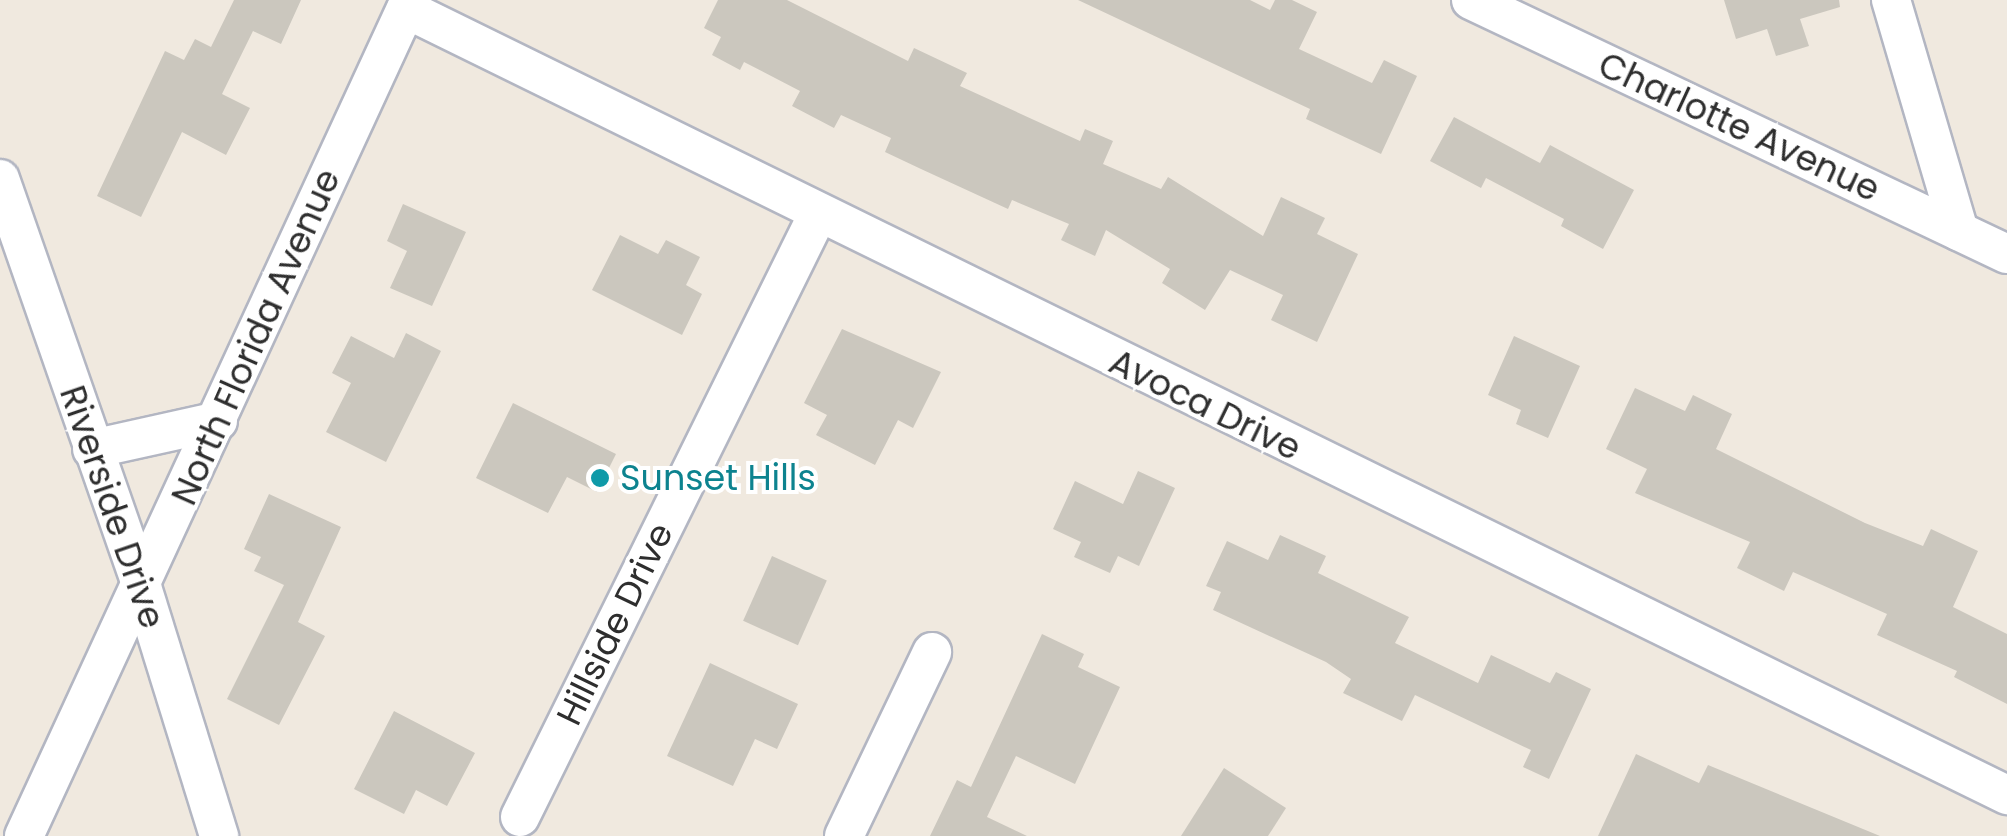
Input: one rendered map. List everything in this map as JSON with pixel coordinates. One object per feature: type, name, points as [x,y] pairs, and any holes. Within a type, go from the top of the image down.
[{"type":"street","name":"Charlotte Avenue","points":[[1471,0],[2007,254]]},
{"type":"street","points":[[1890,0],[1959,231]]},
{"type":"street","name":"Avoca Drive","points":[[408,5],[817,216],[2007,795]]},
{"type":"street","name":"North Florida Avenue","points":[[24,836],[142,588],[408,5]]},
{"type":"street","name":"Riverside Drive","points":[[0,179],[142,588],[220,836]]},
{"type":"street","name":"Hillside Drive","points":[[520,817],[817,216]]},
{"type":"street","points":[[92,448],[218,422]]},
{"type":"street","points":[[844,836],[932,652]]},
{"type":"building","points":[[234,0],[301,0],[281,44],[253,31],[222,94],[250,108],[226,155],[182,132],[141,217],[97,196],[165,51],[184,60],[195,39],[211,47]]},
{"type":"building","points":[[718,0],[787,0],[908,61],[914,48],[967,73],[960,86],[1080,141],[1085,129],[1113,141],[1103,164],[1161,189],[1168,177],[1263,236],[1281,197],[1325,218],[1317,234],[1358,254],[1317,342],[1271,320],[1283,295],[1230,270],[1205,310],[1162,283],[1170,269],[1106,230],[1095,256],[1061,240],[1069,224],[1012,200],[1008,209],[885,152],[891,138],[841,115],[834,128],[792,106],[800,91],[744,62],[740,70],[712,55],[721,37],[704,28]]},
{"type":"building","points":[[1078,0],[1250,0],[1270,10],[1275,0],[1292,0],[1317,12],[1299,49],[1372,83],[1384,60],[1417,76],[1381,154],[1306,119],[1310,109]]},
{"type":"building","points":[[1724,0],[1839,0],[1840,7],[1800,19],[1809,46],[1776,56],[1767,29],[1736,39]]},
{"type":"building","points":[[1454,117],[1540,163],[1550,145],[1634,190],[1603,249],[1561,226],[1564,219],[1486,178],[1481,188],[1430,161]]},
{"type":"building","points":[[403,204],[466,232],[432,306],[390,288],[407,251],[387,241]]},
{"type":"building","points":[[620,235],[658,254],[666,240],[700,257],[686,285],[702,294],[682,335],[592,290]]},
{"type":"building","points":[[842,329],[941,372],[913,428],[898,420],[875,465],[816,435],[827,415],[804,403]]},
{"type":"building","points":[[406,333],[441,351],[386,462],[326,432],[351,383],[332,373],[351,336],[394,358]]},
{"type":"building","points":[[1514,336],[1580,366],[1548,438],[1516,424],[1521,410],[1488,395]]},
{"type":"building","points":[[1635,388],[1685,411],[1693,395],[1732,414],[1716,449],[1865,523],[1923,546],[1931,529],[1978,551],[1953,607],[2007,634],[2007,704],[1954,677],[1957,671],[1877,635],[1887,614],[1793,572],[1784,591],[1737,568],[1750,542],[1635,493],[1647,469],[1606,449]]},
{"type":"building","points":[[513,403],[616,454],[597,492],[567,477],[548,513],[476,478]]},
{"type":"building","points":[[1138,471],[1175,488],[1139,566],[1118,556],[1110,573],[1074,557],[1081,542],[1053,529],[1075,481],[1123,504]]},
{"type":"building","points":[[269,494],[341,527],[298,622],[325,636],[279,725],[227,699],[284,585],[254,571],[261,557],[244,549]]},
{"type":"building","points":[[1280,535],[1326,556],[1318,573],[1409,617],[1395,643],[1478,683],[1491,655],[1550,683],[1556,672],[1591,689],[1549,779],[1523,767],[1531,750],[1415,695],[1402,721],[1343,693],[1351,679],[1326,662],[1213,610],[1221,592],[1206,586],[1227,541],[1268,560]]},
{"type":"building","points":[[772,556],[827,580],[798,645],[743,621]]},
{"type":"building","points":[[1042,634],[1084,654],[1078,667],[1120,687],[1075,784],[1016,756],[987,817],[1027,836],[930,836],[957,780],[971,787]]},
{"type":"building","points":[[710,663],[798,704],[777,749],[755,739],[733,786],[667,756]]},
{"type":"building","points":[[394,711],[475,753],[447,806],[416,790],[404,814],[354,789]]},
{"type":"building","points":[[1636,754],[1699,783],[1708,765],[1880,836],[1598,836]]},
{"type":"building","points":[[1224,768],[1286,808],[1268,836],[1181,836]]},
{"type":"place","name":"Sunset Hills","points":[[600,478]]}]
